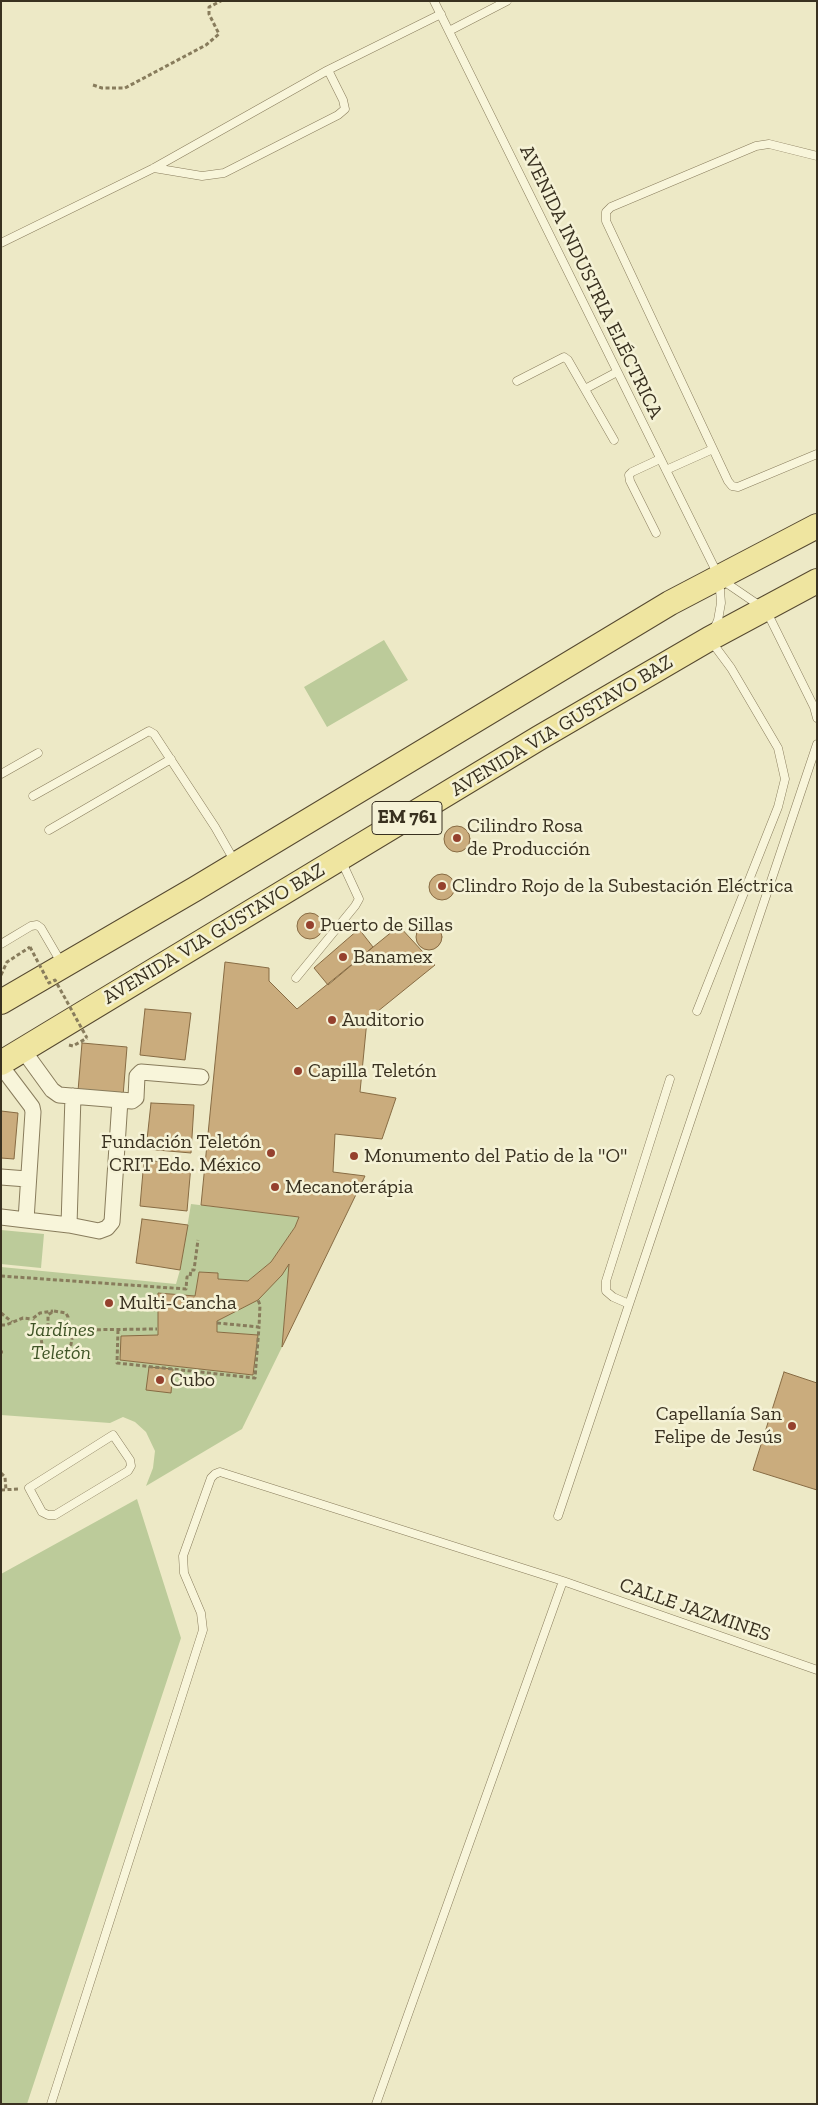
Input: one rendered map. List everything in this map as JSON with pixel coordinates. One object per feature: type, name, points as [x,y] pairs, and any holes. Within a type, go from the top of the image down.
[{"type":"main road","name":"EM 761","points":[[1,1002],[236,864],[670,603],[817,526]]},
{"type":"main road","name":"AVENIDA VIA GUSTAVO BAZ","points":[[1,1064],[540,738],[709,639],[817,581]]},
{"type":"street","points":[[23,1050],[55,1093],[59,1095],[134,1100],[137,1076],[142,1072],[201,1077]]},
{"type":"street","points":[[1,1064],[32,1107],[33,1112],[27,1179],[26,1220]]},
{"type":"street","points":[[69,1225],[73,1096]]},
{"type":"street","points":[[1,1217],[69,1225],[99,1231],[107,1228],[112,1222],[120,1100]]},
{"type":"street","points":[[1,1177],[27,1179]]},
{"type":"lane","name":"AVENIDA INDUSTRIA ELÉCTRICA","points":[[434,1],[719,577],[721,603],[718,620],[709,639]]},
{"type":"lane","points":[[449,31],[507,1]]},
{"type":"lane","points":[[1,243],[154,168],[328,70],[440,14]]},
{"type":"lane","points":[[154,168],[202,176],[224,174],[338,115],[344,108],[343,100],[328,70]]},
{"type":"lane","points":[[817,156],[770,144],[756,146],[611,207],[606,212],[606,221],[732,486],[738,487],[817,454]]},
{"type":"lane","points":[[517,381],[564,357],[568,360],[614,440]]},
{"type":"lane","points":[[585,389],[617,372]]},
{"type":"lane","points":[[666,470],[713,449]]},
{"type":"lane","points":[[656,533],[630,481],[629,475],[660,459]]},
{"type":"lane","name":"AVENIDA INDUSTRIA ELÉCTRICA","points":[[719,577],[766,610]]},
{"type":"lane","points":[[766,610],[814,707],[817,718]]},
{"type":"lane","points":[[697,1011],[778,807],[784,779],[778,748],[730,668],[709,639]]},
{"type":"lane","points":[[33,796],[148,731],[154,734],[216,827],[236,864]]},
{"type":"lane","points":[[558,1516],[817,744]]},
{"type":"lane","points":[[1,774],[38,753]]},
{"type":"lane","points":[[49,830],[171,759]]},
{"type":"lane","points":[[296,978],[359,899],[340,858]]},
{"type":"lane","points":[[1,944],[31,926],[36,925],[41,928],[63,966]]},
{"type":"lane","points":[[629,1304],[613,1298],[606,1291],[606,1282],[670,1079]]},
{"type":"lane","points":[[114,1435],[130,1460],[131,1466],[128,1471],[55,1515],[48,1515],[42,1512],[29,1488],[114,1435]]},
{"type":"lane","name":"CALLE JAZMINES","points":[[51,2104],[203,1630],[201,1613],[184,1573],[183,1556],[211,1478],[215,1474],[220,1472],[563,1581],[817,1670]]},
{"type":"lane","points":[[376,2104],[563,1581]]},
{"type":"path","points":[[93,85],[102,88],[125,88],[206,45],[219,34],[209,14],[209,7],[221,1]]},
{"type":"path","points":[[1,975],[7,962],[30,948],[49,983],[55,980],[87,1038],[73,1046]]},
{"type":"path","points":[[1,1276],[186,1289],[188,1277],[190,1277],[191,1270],[194,1270],[198,1240]]},
{"type":"path","points":[[118,1330],[117,1363],[255,1378],[260,1305],[258,1300]]},
{"type":"path","points":[[32,1320],[46,1311],[54,1311],[62,1312],[68,1317],[68,1330],[72,1346],[66,1354],[58,1358],[48,1355],[40,1341],[42,1334],[48,1327],[48,1316],[54,1311]]},
{"type":"path","points":[[1,1313],[12,1322]]},
{"type":"path","points":[[1,1331],[3,1325],[23,1318],[32,1320],[42,1334]]},
{"type":"path","points":[[217,1323],[259,1327]]},
{"type":"path","points":[[68,1330],[74,1328],[157,1329]]},
{"type":"path","points":[[1,1473],[5,1477],[6,1490]]},
{"type":"path","points":[[1,1490],[29,1488]]},
{"type":"green space","points":[[384,640],[408,680],[327,727],[304,687]]},
{"type":"green space","name":"Jardínes Teletón","points":[[191,1204],[299,1217],[295,1227],[271,1262],[248,1281],[218,1279],[217,1273],[199,1272],[195,1296],[158,1293],[158,1335],[121,1360],[253,1375],[258,1335],[217,1332],[217,1321],[246,1306],[289,1264],[282,1347],[242,1429],[146,1486],[153,1468],[155,1451],[146,1432],[135,1422],[123,1417],[110,1423],[1,1415],[1,1267],[176,1284]]},
{"type":"green space","points":[[1,1230],[44,1234],[41,1268],[1,1264]]},
{"type":"green space","points":[[137,1499],[181,1638],[27,2104],[1,2104],[1,1574]]},
{"type":"building","name":"Cilindro Rosa de Producción","points":[[457,826],[467,829],[470,839],[467,849],[457,852],[447,849],[444,839],[447,829]]},
{"type":"building","name":"Clindro Rojo de la Subestación Eléctrica","points":[[442,874],[451,878],[455,887],[451,896],[442,900],[433,896],[429,887],[433,878]]},
{"type":"building","name":"Puerto de Sillas","points":[[310,913],[320,916],[323,926],[320,936],[310,939],[300,936],[297,926],[300,916]]},
{"type":"building","points":[[429,924],[439,927],[442,937],[439,947],[429,950],[419,947],[416,937],[419,927]]},
{"type":"building","name":"Fundación Teletón CRIT Edo. México","points":[[399,926],[435,965],[367,1020],[360,1092],[396,1098],[382,1139],[335,1134],[333,1172],[365,1176],[282,1347],[289,1264],[282,1275],[258,1300],[217,1321],[217,1332],[258,1335],[253,1375],[120,1360],[121,1336],[158,1335],[158,1293],[195,1296],[199,1272],[218,1273],[218,1279],[248,1281],[271,1262],[295,1227],[299,1217],[201,1205],[225,962],[269,968],[269,981],[297,1009]]},
{"type":"building","name":"Banamex","points":[[359,929],[373,947],[328,985],[314,968]]},
{"type":"building","points":[[145,1009],[191,1013],[185,1060],[140,1055]]},
{"type":"building","points":[[82,1043],[127,1047],[123,1096],[78,1091]]},
{"type":"building","points":[[151,1103],[194,1105],[191,1153],[146,1149]]},
{"type":"building","points":[[1,1111],[18,1113],[14,1159],[1,1158]]},
{"type":"building","points":[[144,1160],[191,1165],[187,1211],[140,1206]]},
{"type":"building","points":[[142,1219],[188,1225],[180,1270],[136,1263]]},
{"type":"building","name":"Cubo","points":[[149,1367],[173,1369],[171,1393],[146,1390]]},
{"type":"building","name":"Capellanía San Felipe de Jesús","points":[[784,1372],[817,1383],[817,1490],[753,1470]]},
{"type":"place","name":"Cilindro Rosa de Producción","points":[[457,838]]},
{"type":"place","name":"Clindro Rojo de la Subestación Eléctrica","points":[[442,886]]},
{"type":"place","name":"Puerto de Sillas","points":[[310,925]]},
{"type":"place","name":"Banamex","points":[[343,957]]},
{"type":"place","name":"Auditorio","points":[[332,1020]]},
{"type":"place","name":"Capilla Teletón","points":[[298,1071]]},
{"type":"place","name":"Fundación Teletón CRIT Edo. México","points":[[271,1153]]},
{"type":"place","name":"Monumento del Patio de la \"O\"","points":[[354,1156]]},
{"type":"place","name":"Mecanoterápia","points":[[275,1187]]},
{"type":"place","name":"Multi-Cancha","points":[[109,1303]]},
{"type":"place","name":"Cubo","points":[[160,1380]]},
{"type":"place","name":"Capellanía San Felipe de Jesús","points":[[792,1426]]}]
